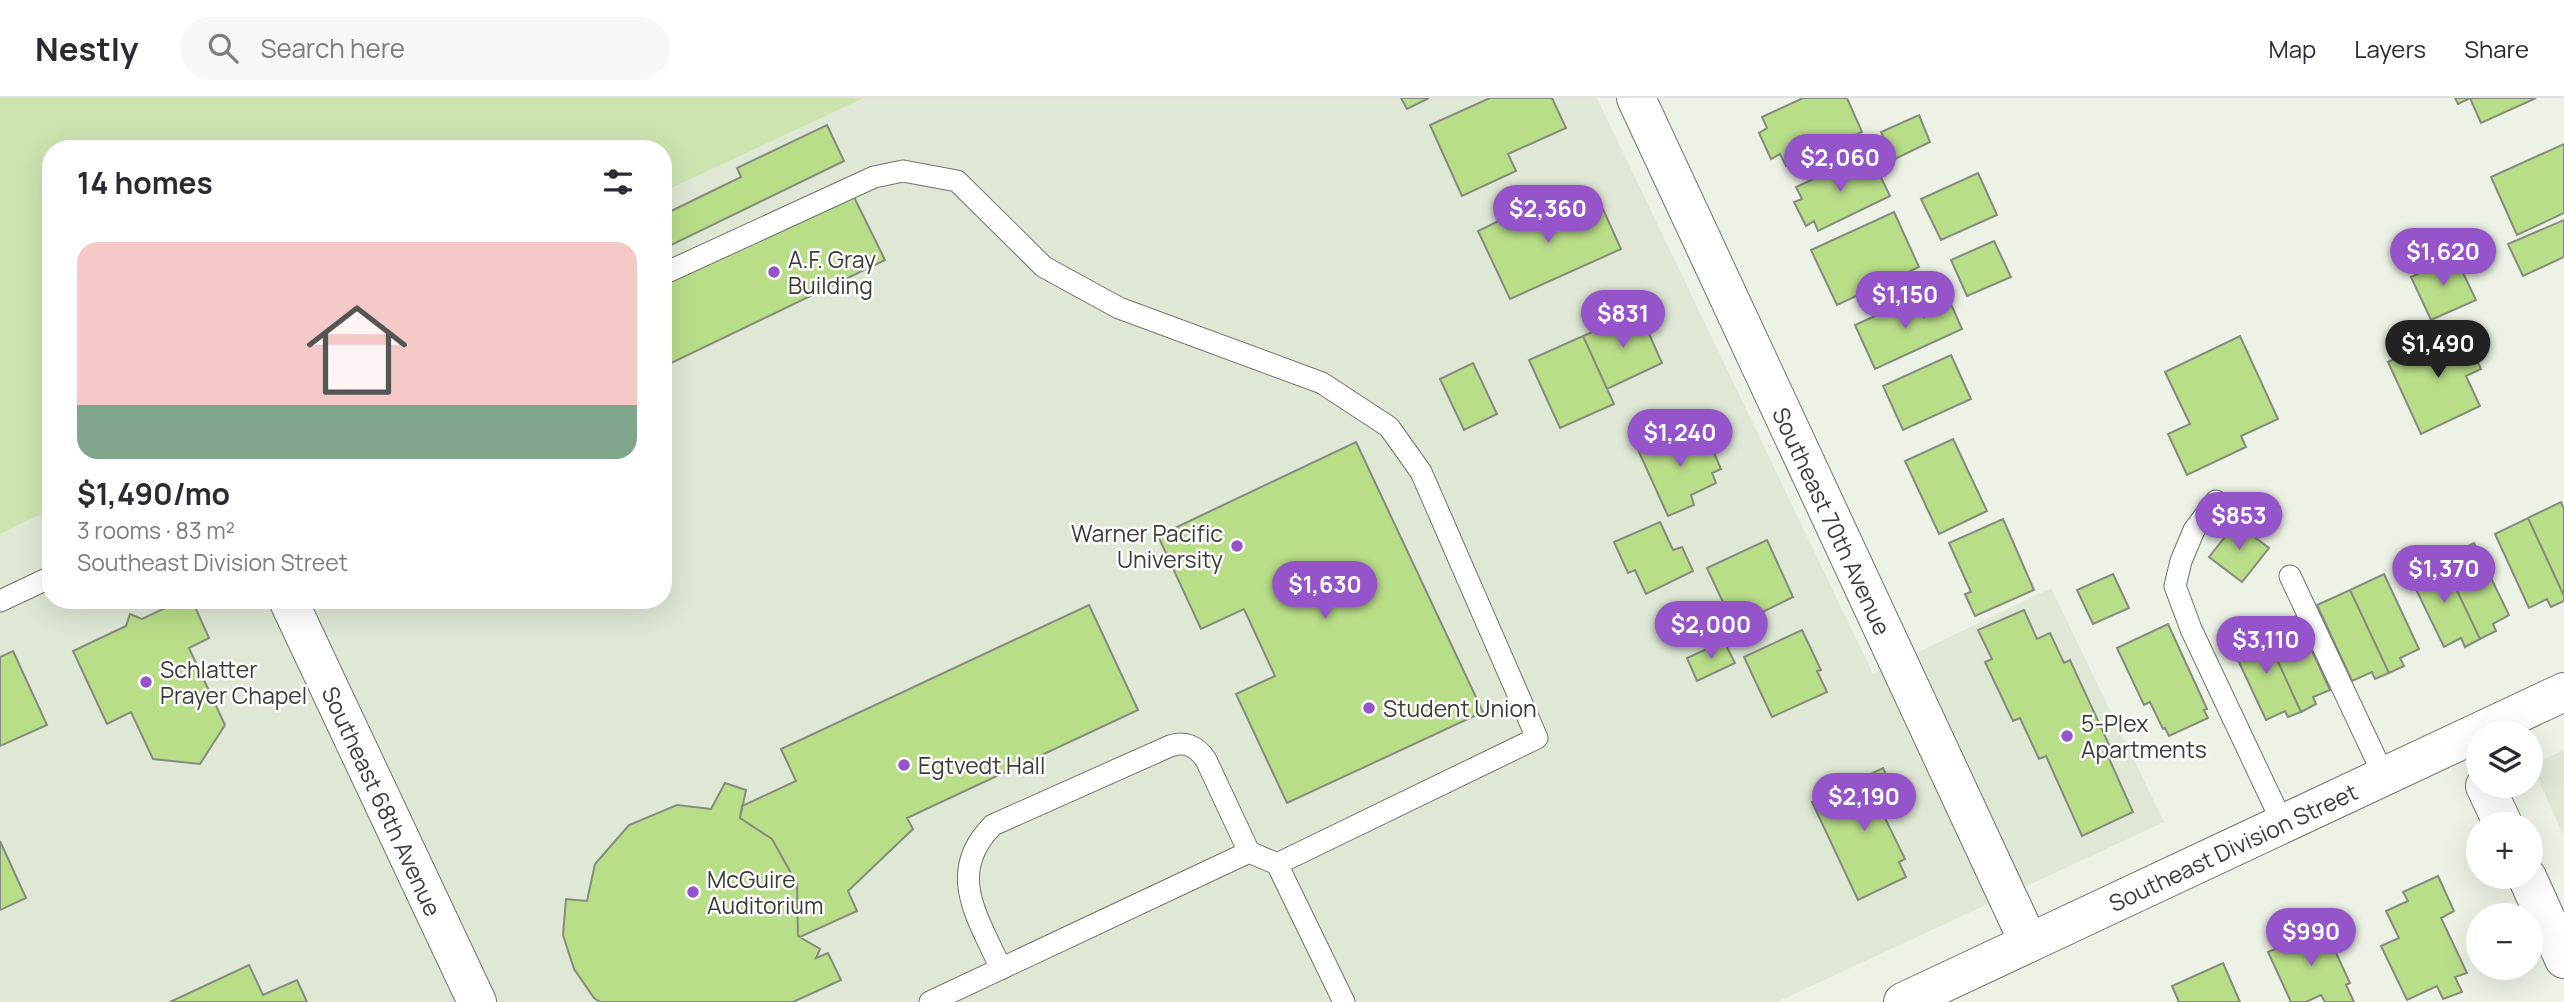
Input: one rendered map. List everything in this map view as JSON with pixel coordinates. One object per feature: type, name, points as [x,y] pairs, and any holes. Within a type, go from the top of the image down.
[{"type":"street","name":"Southeast 70th Avenue","points":[[1636,98],[2029,943]]},
{"type":"street","name":"Southeast 68th Avenue","points":[[292,609],[477,1002]]},
{"type":"street","name":"Southeast Division Street","points":[[2520,721],[2564,692]]},
{"type":"street","name":"Southeast Division Street","points":[[1903,1002],[2384,776],[2466,755]]},
{"type":"street","points":[[2532,889],[2564,959]]},
{"type":"lane","points":[[672,270],[874,177],[903,171],[957,181],[1044,267],[1119,308],[1322,383],[1388,427],[1421,472],[1537,738],[1277,864]]},
{"type":"lane","points":[[2216,501],[2194,530],[2181,561],[2175,586],[2191,629],[2283,824]]},
{"type":"lane","points":[[2290,576],[2384,776]]},
{"type":"lane","points":[[0,601],[42,582]]},
{"type":"lane","points":[[1001,969],[970,898],[967,878],[970,858],[979,839],[993,825],[1170,746],[1186,744],[1201,753],[1206,760],[1248,852],[1277,864],[1344,1002]]},
{"type":"lane","points":[[930,1002],[1248,852]]},
{"type":"shaded area","name":"Warner Pacific University","points":[[864,98],[1597,98],[1873,674],[2051,588],[2164,822],[1777,1002],[0,1002],[0,504],[42,484],[42,609],[672,609],[672,188]]},
{"type":"shaded area","points":[[2564,750],[2564,837],[2543,790],[2543,760]]},
{"type":"green space","points":[[0,98],[864,98],[672,188],[672,140],[42,140],[42,513],[0,534]]},
{"type":"building","points":[[1401,98],[1429,98],[1407,109]]},
{"type":"building","points":[[1490,98],[1552,98],[1566,128],[1508,154],[1516,171],[1462,196],[1430,125]]},
{"type":"building","points":[[1803,98],[1847,98],[1862,132],[1786,166],[1780,154],[1771,159],[1759,133],[1767,128],[1762,117]]},
{"type":"building","points":[[2455,98],[2470,98],[2458,104]]},
{"type":"building","points":[[2470,98],[2536,98],[2481,123]]},
{"type":"building","points":[[1919,115],[1930,142],[1893,160],[1881,132]]},
{"type":"building","points":[[827,125],[844,161],[672,245],[672,211],[741,177],[737,168]]},
{"type":"building","points":[[2564,144],[2564,213],[2517,235],[2491,177]]},
{"type":"building","points":[[1861,157],[1866,166],[1874,163],[1890,196],[1818,231],[1814,221],[1806,226],[1794,202],[1802,199],[1796,187]]},
{"type":"building","points":[[1978,173],[1997,215],[1941,240],[1921,199]]},
{"type":"building","name":"A.F. Gray Building","points":[[852,193],[885,260],[672,363],[672,280]]},
{"type":"building","points":[[1597,196],[1621,249],[1510,299],[1478,231],[1530,206],[1538,223]]},
{"type":"building","points":[[1894,212],[1919,267],[1837,305],[1811,250]]},
{"type":"building","points":[[2564,220],[2564,257],[2523,276],[2508,244]]},
{"type":"building","points":[[1994,241],[2011,277],[1967,296],[1951,260]]},
{"type":"building","points":[[2455,256],[2476,300],[2431,320],[2411,277]]},
{"type":"building","points":[[1915,298],[1924,317],[1951,304],[1962,329],[1875,369],[1855,325]]},
{"type":"building","points":[[1639,311],[1662,363],[1607,389],[1583,336]]},
{"type":"building","points":[[2462,327],[2481,369],[2466,376],[2480,406],[2421,434],[2388,362]]},
{"type":"building","points":[[1583,336],[1614,404],[1560,428],[1529,360]]},
{"type":"building","points":[[2240,336],[2278,419],[2241,436],[2246,447],[2187,475],[2168,434],[2190,424],[2165,372]]},
{"type":"building","points":[[1951,355],[1971,399],[1903,430],[1883,386]]},
{"type":"building","points":[[1473,363],[1497,414],[1464,430],[1440,379]]},
{"type":"building","points":[[1692,428],[1700,444],[1708,439],[1721,469],[1712,473],[1716,483],[1691,495],[1694,505],[1668,516],[1639,452]]},
{"type":"building","points":[[1953,439],[1987,511],[1939,534],[1905,461]]},
{"type":"building","points":[[1356,442],[1483,712],[1287,803],[1236,694],[1275,676],[1244,609],[1201,629],[1158,536]]},
{"type":"building","points":[[2561,502],[2564,509],[2564,596],[2528,518]]},
{"type":"building","points":[[2528,518],[2564,596],[2564,601],[2551,607],[2547,599],[2529,608],[2495,534]]},
{"type":"building","points":[[2003,519],[2034,590],[1975,616],[1965,594],[1971,592],[1949,543]]},
{"type":"building","points":[[1660,522],[1673,550],[1682,547],[1693,571],[1646,594],[1635,570],[1628,573],[1614,542]]},
{"type":"building","points":[[2236,523],[2269,548],[2242,582],[2209,557]]},
{"type":"building","points":[[1767,540],[1793,597],[1734,626],[1707,568]]},
{"type":"building","points":[[2474,543],[2509,615],[2493,624],[2496,631],[2480,639],[2442,559]]},
{"type":"building","points":[[2442,559],[2480,639],[2465,647],[2461,638],[2444,647],[2409,575]]},
{"type":"building","points":[[2113,574],[2129,608],[2093,624],[2077,590]]},
{"type":"building","points":[[2384,574],[2419,649],[2400,658],[2404,666],[2389,673],[2350,590]]},
{"type":"building","points":[[2350,590],[2389,673],[2375,679],[2372,672],[2352,681],[2317,605]]},
{"type":"building","name":"Egtvedt Hall","points":[[1089,605],[1138,710],[907,818],[913,829],[848,891],[857,911],[798,936],[797,884],[772,839],[740,818],[742,806],[796,781],[781,749]]},
{"type":"building","name":"Schlatter Prayer Chapel","points":[[163,609],[196,609],[209,638],[189,648],[225,725],[200,764],[153,759],[131,712],[107,724],[73,651],[126,626],[130,614],[142,619]]},
{"type":"building","name":"5-Plex Apartments","points":[[2024,610],[2037,639],[2050,633],[2064,663],[2070,660],[2112,751],[2107,754],[2133,812],[2082,836],[2046,756],[2039,759],[2020,718],[2013,721],[1985,662],[1992,659],[1978,630]]},
{"type":"building","points":[[2296,616],[2330,690],[2313,697],[2316,704],[2301,712],[2264,631]]},
{"type":"building","points":[[2168,624],[2207,709],[2204,710],[2208,718],[2169,736],[2150,702],[2144,705],[2117,648]]},
{"type":"building","points":[[1802,630],[1821,670],[1817,671],[1827,692],[1772,717],[1744,657]]},
{"type":"building","points":[[2264,631],[2301,712],[2288,717],[2285,711],[2266,720],[2231,645]]},
{"type":"building","points":[[1724,641],[1735,663],[1697,681],[1687,658]]},
{"type":"building","points":[[13,651],[47,725],[0,746],[0,657]]},
{"type":"building","points":[[1883,768],[1900,806],[1883,814],[1905,859],[1899,862],[1906,877],[1858,900],[1812,802]]},
{"type":"building","name":"McGuire Auditorium","points":[[725,783],[746,790],[740,818],[772,839],[797,884],[798,936],[820,949],[816,958],[828,953],[841,980],[793,1002],[600,1002],[594,998],[574,969],[563,935],[566,899],[587,901],[595,864],[629,825],[677,805],[711,809]]},
{"type":"building","points":[[0,841],[26,898],[0,910]]},
{"type":"building","points":[[2438,876],[2454,911],[2441,918],[2466,971],[2466,973],[2455,977],[2462,992],[2443,999],[2437,986],[2407,1000],[2381,946],[2399,938],[2386,911],[2408,901],[2403,892]]},
{"type":"building","points":[[2324,927],[2350,983],[2346,985],[2354,1002],[2325,1002],[2321,995],[2306,1002],[2291,1002],[2268,952],[2287,944],[2284,938],[2304,930],[2307,935]]},
{"type":"building","points":[[2223,963],[2240,1002],[2179,1002],[2172,986]]},
{"type":"building","points":[[249,965],[263,995],[297,980],[307,1002],[170,1002]]},
{"type":"place","name":"A.F. Gray Building","points":[[774,272]]},
{"type":"place","name":"Warner Pacific University","points":[[1237,546]]},
{"type":"place","name":"Schlatter Prayer Chapel","points":[[146,682]]},
{"type":"place","name":"Student Union","points":[[1369,708]]},
{"type":"place","name":"5-Plex Apartments","points":[[2067,736]]},
{"type":"place","name":"Egtvedt Hall","points":[[904,765]]},
{"type":"place","name":"McGuire Auditorium","points":[[693,892]]}]
